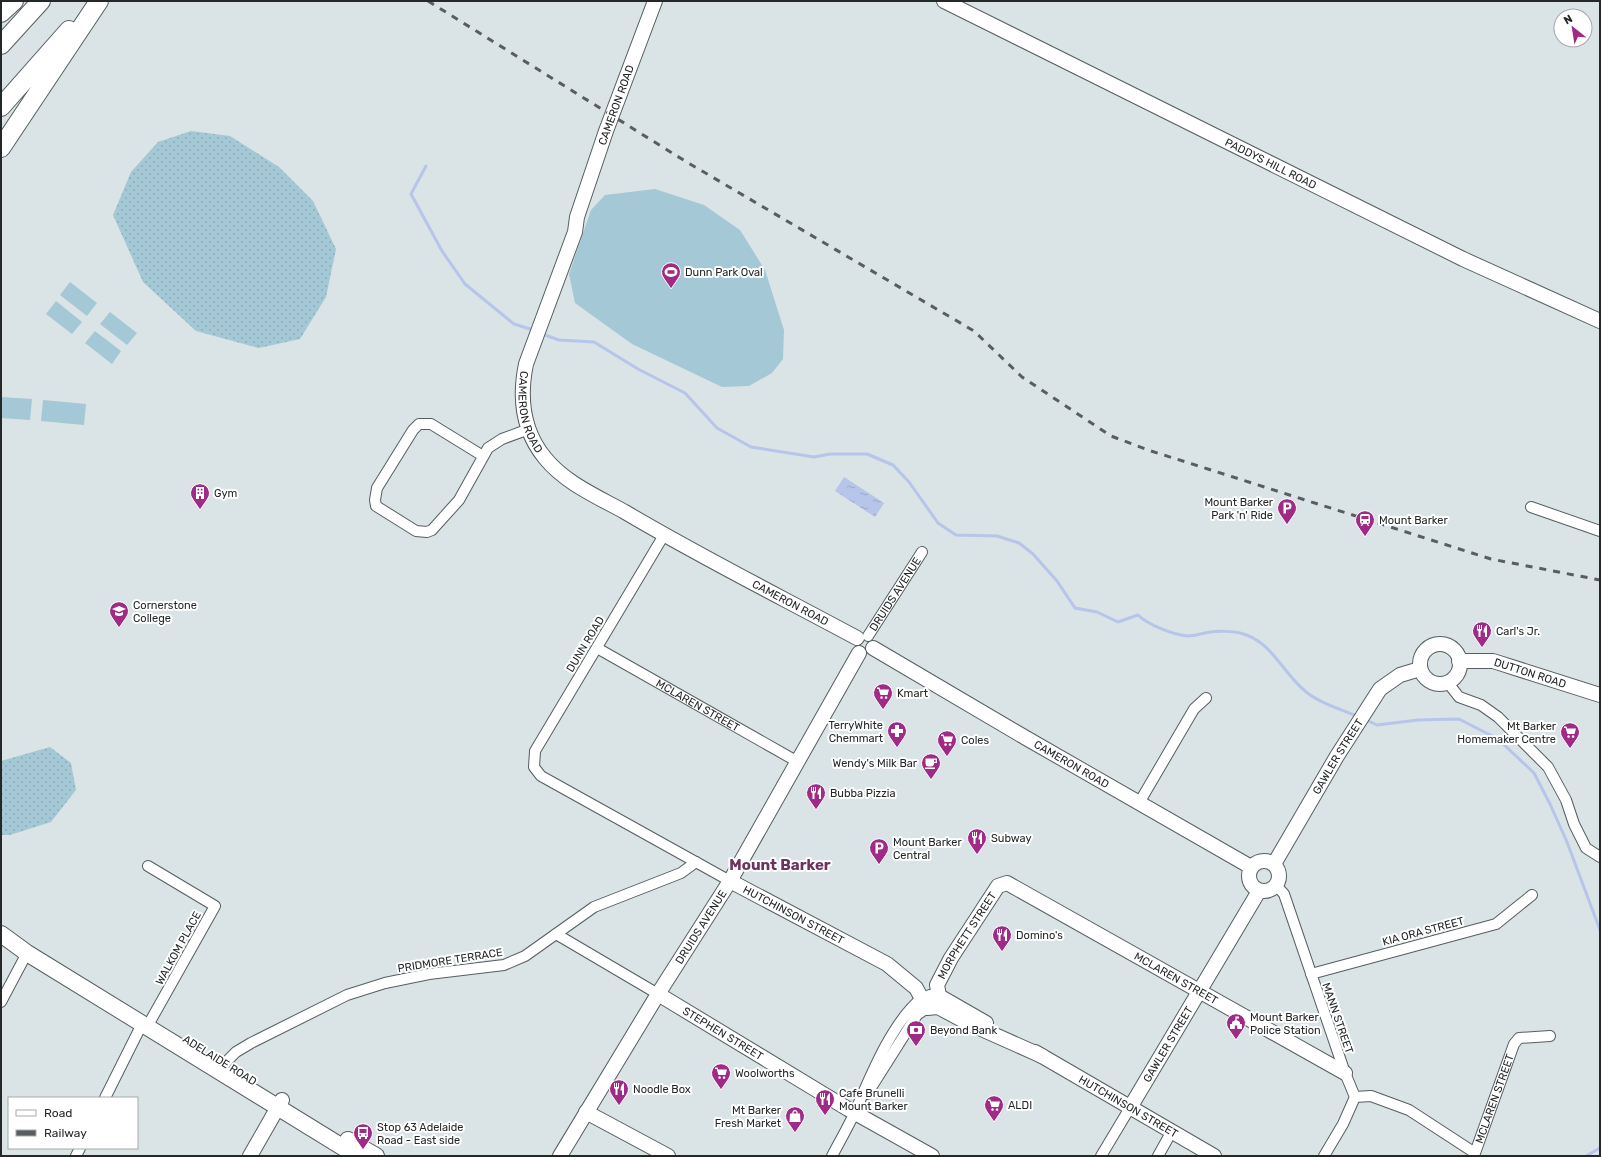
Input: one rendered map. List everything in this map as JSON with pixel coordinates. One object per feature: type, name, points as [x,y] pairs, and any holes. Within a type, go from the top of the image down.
[{"type":"highway","points":[[1,14],[14,1]]},
{"type":"highway","points":[[1,45],[41,1]]},
{"type":"highway","points":[[1,107],[95,1]]},
{"type":"highway","points":[[1,148],[99,1]]},
{"type":"main road","name":"ADELAIDE ROAD","points":[[1,934],[60,974],[147,1023],[280,1104],[376,1156]]},
{"type":"main road","name":"ADELAIDE ROAD","points":[[147,1023],[225,1063],[280,1104],[357,1156]]},
{"type":"street","name":"CAMERON ROAD","points":[[655,1],[606,131],[576,218],[574,232],[526,364],[521,386],[522,404],[529,429],[545,459],[574,484],[664,535],[866,641],[1139,803],[1251,867]]},
{"type":"street","name":"PADDYS HILL ROAD","points":[[944,1],[1464,259],[1600,321]]},
{"type":"street","points":[[483,456],[431,424],[419,424],[413,430],[377,488],[375,495],[376,506],[416,531],[427,532],[432,530],[459,500],[483,456],[495,442],[529,429]]},
{"type":"street","points":[[1540,510],[1600,531]]},
{"type":"street","name":"DUNN ROAD","points":[[534,767],[535,751],[664,535]]},
{"type":"street","name":"DRUIDS AVENUE","points":[[560,1156],[658,994],[730,881],[859,653],[854,644],[866,641],[922,552]]},
{"type":"street","points":[[1437,645],[1446,645],[1452,648],[1459,661],[1456,675],[1448,682],[1442,684],[1431,682],[1422,675],[1420,669],[1420,660],[1424,652],[1437,645]]},
{"type":"street","name":"MCLAREN STREET","points":[[597,648],[798,762]]},
{"type":"street","name":"DUTTON ROAD","points":[[1459,661],[1493,661],[1600,695]]},
{"type":"street","name":"GAWLER STREET","points":[[1274,864],[1366,709],[1380,689],[1391,681],[1420,669]]},
{"type":"street","points":[[1448,682],[1459,697],[1481,705],[1498,717],[1548,767],[1564,794],[1574,824],[1586,848],[1600,858]]},
{"type":"street","points":[[1139,803],[1194,709],[1206,698]]},
{"type":"street","name":"HUTCHINSON STREET","points":[[534,767],[541,776],[730,881],[887,964],[916,988],[925,1003],[1042,1056]]},
{"type":"street","points":[[1265,860],[1274,864],[1279,874],[1276,885],[1270,890],[1259,890],[1250,882],[1248,877],[1251,867],[1260,861],[1265,860]]},
{"type":"street","name":"PRIDMORE TERRACE","points":[[225,1063],[239,1050],[347,995],[385,983],[429,974],[504,966],[525,956],[594,907],[681,873],[696,862]]},
{"type":"street","name":"WALKOM PLACE","points":[[147,1023],[215,906],[148,866]]},
{"type":"street","name":"MCLAREN STREET","points":[[1008,883],[1345,1074]]},
{"type":"street","name":"MORPHETT STREET","points":[[939,996],[937,985],[952,958],[998,886],[1008,883]]},
{"type":"street","name":"MANN STREET","points":[[1276,885],[1284,894],[1345,1074],[1355,1097]]},
{"type":"street","name":"GAWLER STREET","points":[[1100,1156],[1259,890]]},
{"type":"street","name":"KIA ORA STREET","points":[[1311,974],[1496,924],[1532,895]]},
{"type":"street","name":"STEPHEN STREET","points":[[556,934],[854,1113],[932,1156]]},
{"type":"street","points":[[1,1002],[27,953]]},
{"type":"street","points":[[832,1156],[854,1113],[872,1071],[911,1007],[925,1003],[939,996]]},
{"type":"street","name":"HUTCHINSON STREET","points":[[939,996],[1131,1106],[1214,1156]]},
{"type":"street","points":[[106,1097],[147,1023]]},
{"type":"street","name":"MCLAREN STREET","points":[[1355,1097],[1371,1096],[1409,1110],[1475,1153],[1514,1044],[1519,1038],[1550,1036]]},
{"type":"street","points":[[1324,1156],[1343,1124],[1355,1097]]},
{"type":"street","points":[[250,1156],[280,1104]]},
{"type":"street","points":[[586,1112],[668,1156]]},
{"type":"street","points":[[827,1156],[854,1113]]},
{"type":"street","points":[[1158,1156],[1172,1131]]},
{"type":"shaded area","points":[[191,131],[230,136],[279,167],[313,201],[336,249],[326,297],[300,339],[259,348],[196,331],[143,282],[113,215],[131,172],[158,142]]},
{"type":"shaded area","name":"Dunn Park Oval","points":[[655,189],[704,205],[740,230],[765,270],[784,330],[783,359],[772,373],[749,386],[722,387],[632,344],[575,303],[569,274],[591,210],[605,195]]},
{"type":"shaded area","points":[[70,282],[97,303],[87,316],[60,295]]},
{"type":"shaded area","points":[[56,301],[82,322],[72,334],[46,314]]},
{"type":"shaded area","points":[[110,312],[137,333],[127,345],[100,324]]},
{"type":"shaded area","points":[[95,331],[121,351],[112,364],[85,343]]},
{"type":"shaded area","points":[[1,397],[32,399],[30,420],[1,418]]},
{"type":"shaded area","points":[[43,400],[86,404],[84,425],[41,421]]},
{"type":"shaded area","points":[[50,747],[71,763],[76,790],[51,822],[10,835],[1,835],[1,761]]},
{"type":"water","points":[[844,477],[884,503],[875,517],[835,491]]},
{"type":"waterway","points":[[426,166],[411,194],[442,251],[465,284],[514,324],[530,329]]},
{"type":"waterway","points":[[542,334],[559,340],[594,342],[638,369],[685,393],[717,428],[751,447],[814,457],[830,454],[867,454],[893,465],[909,482],[938,523],[956,535],[997,536],[1019,543],[1033,554],[1057,581],[1075,608],[1097,612],[1118,622],[1138,615],[1142,619],[1169,632],[1188,636],[1225,631],[1240,633],[1251,637],[1268,649],[1305,691],[1317,699],[1357,716]]},
{"type":"waterway","points":[[1364,719],[1377,725],[1418,720],[1459,719],[1498,739],[1534,773],[1567,842],[1600,930]]},
{"type":"waterway","points":[[1586,1156],[1600,1148]]},
{"type":"railway","points":[[428,1],[685,161],[974,331],[1022,377],[1111,436],[1148,450],[1491,559],[1600,580]]},
{"type":"place","name":"Dunn Park Oval","points":[[671,289]]},
{"type":"place","name":"Gym","points":[[200,510]]},
{"type":"place","name":"Mount Barker Park 'n' Ride","points":[[1287,525]]},
{"type":"place","name":"Mount Barker","points":[[1365,537]]},
{"type":"place","name":"Cornerstone College","points":[[119,628]]},
{"type":"place","name":"Carl's Jr.","points":[[1482,648]]},
{"type":"place","name":"Kmart","points":[[883,710]]},
{"type":"place","name":"TerryWhite Chemmart","points":[[897,748]]},
{"type":"place","name":"Mt Barker Homemaker Centre","points":[[1570,749]]},
{"type":"place","name":"Coles","points":[[947,757]]},
{"type":"place","name":"Wendy's Milk Bar","points":[[931,780]]},
{"type":"place","name":"Bubba Pizzia","points":[[816,810]]},
{"type":"place","name":"Subway","points":[[977,855]]},
{"type":"place","name":"Mount Barker Central","points":[[879,865]]},
{"type":"place","name":"Domino's","points":[[1002,952]]},
{"type":"place","name":"Mount Barker Police Station","points":[[1236,1040]]},
{"type":"place","name":"Beyond Bank","points":[[916,1047]]},
{"type":"place","name":"Woolworths","points":[[721,1090]]},
{"type":"place","name":"Noodle Box","points":[[619,1106]]},
{"type":"place","name":"Cafe Brunelli Mount Barker","points":[[825,1116]]},
{"type":"place","name":"ALDI","points":[[994,1122]]},
{"type":"place","name":"Mt Barker Fresh Market","points":[[795,1133]]},
{"type":"place","name":"Stop 63 Adelaide Road - East side","points":[[363,1150]]},
{"type":"district","name":"Mount Barker","points":[[780,865]]}]
